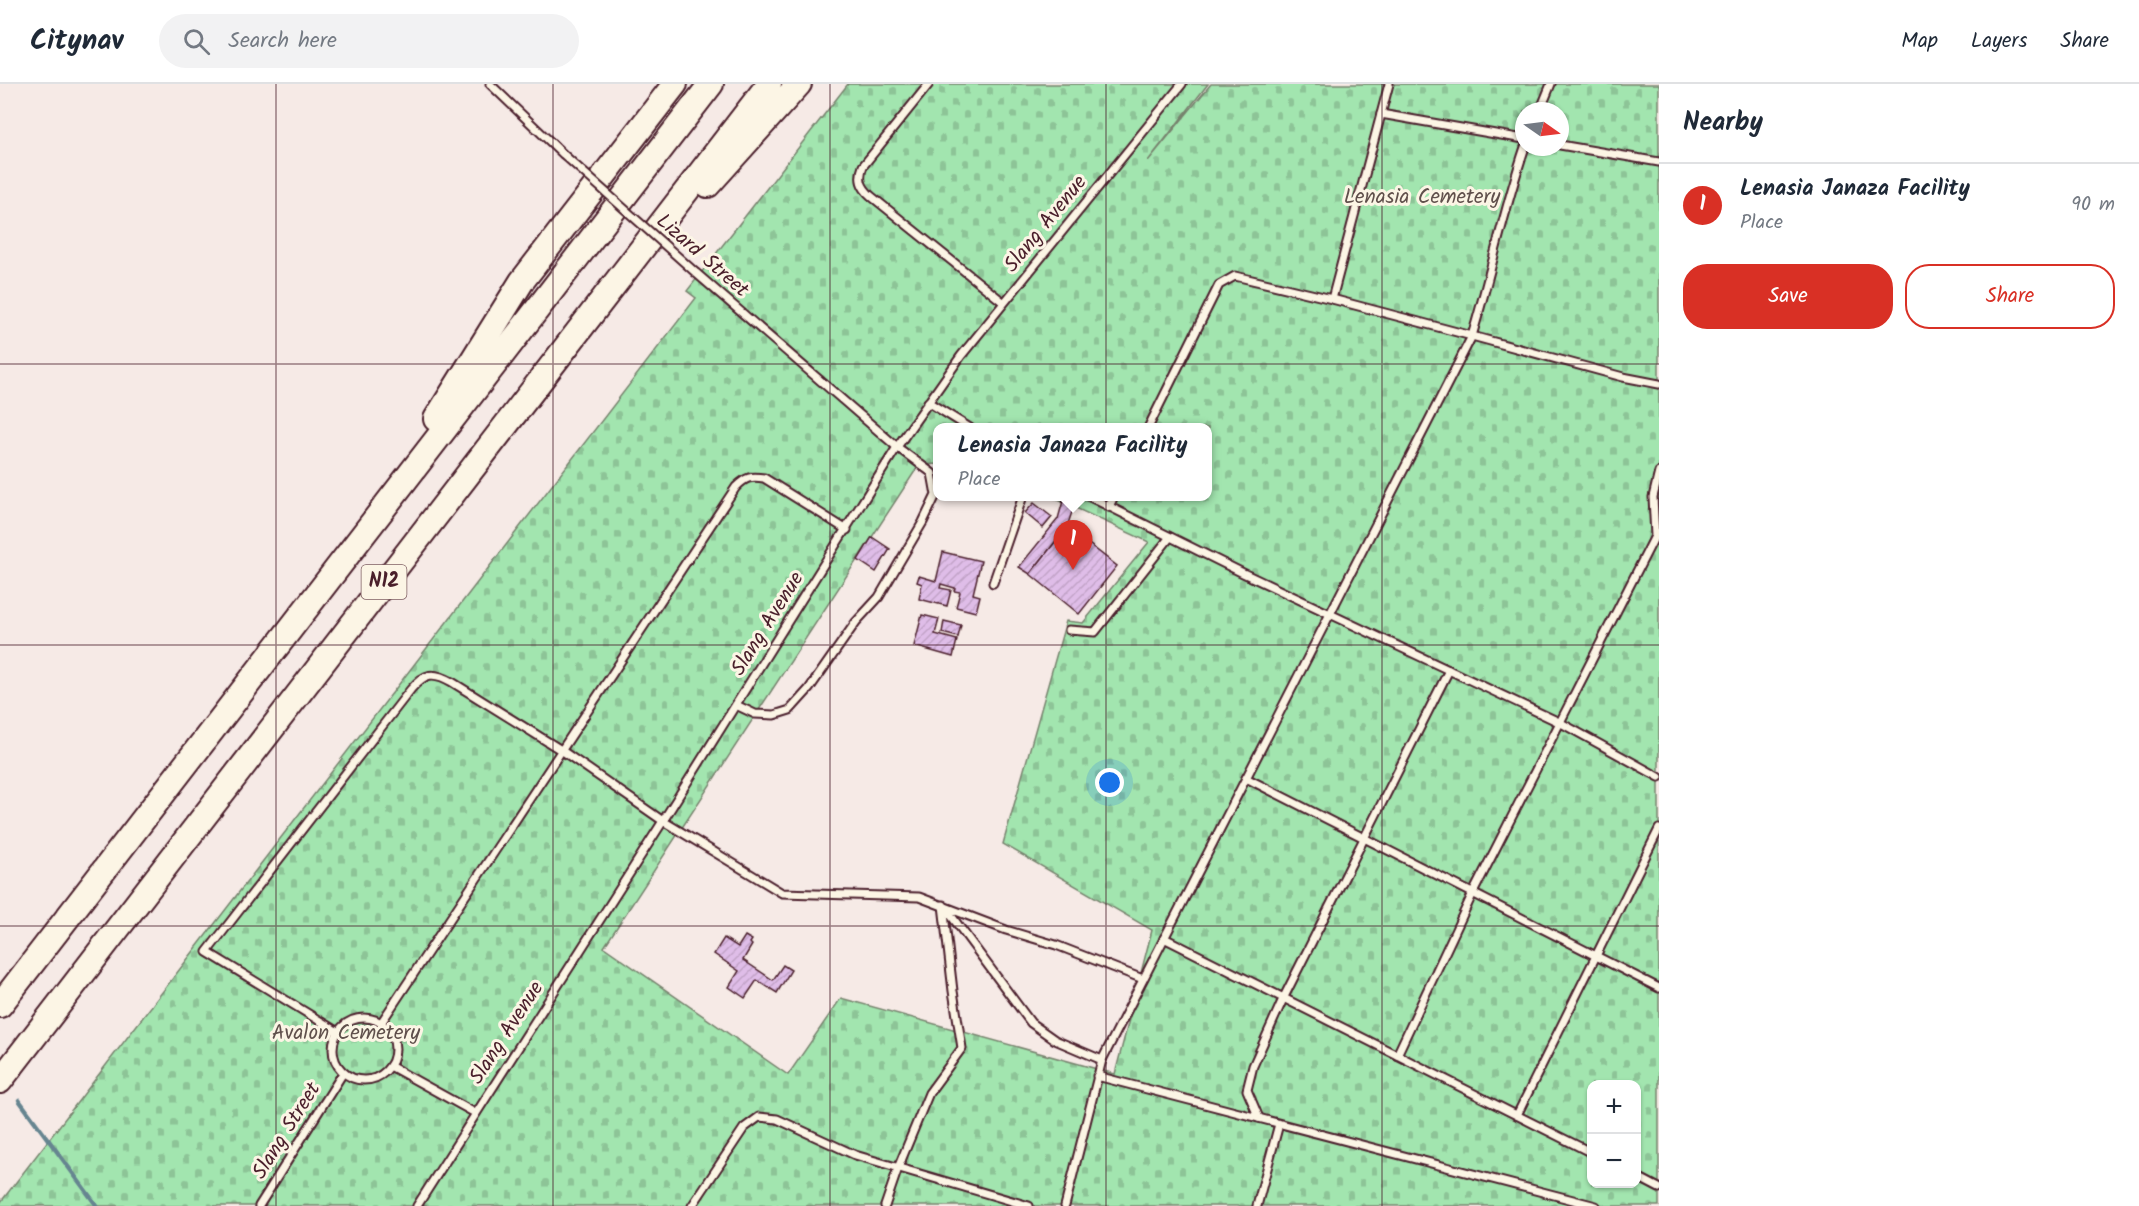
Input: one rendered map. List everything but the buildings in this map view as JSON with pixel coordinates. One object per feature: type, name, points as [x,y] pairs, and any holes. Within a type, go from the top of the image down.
[{"type":"highway","points":[[361,538],[522,281],[675,84]]},
{"type":"highway","name":"N12","points":[[0,1005],[711,84]]},
{"type":"highway","name":"N12","points":[[0,1081],[768,84]]},
{"type":"highway","points":[[586,320],[799,84]]},
{"type":"lane","name":"Lizard Street","points":[[490,84],[563,154],[696,273],[897,447],[933,470]]},
{"type":"lane","points":[[928,84],[863,166],[861,185],[871,196],[1003,302]]},
{"type":"lane","name":"Slang Avenue","points":[[417,1206],[663,821],[897,447],[961,356],[1003,302],[1182,84]]},
{"type":"lane","points":[[1332,299],[1389,84]]},
{"type":"lane","points":[[1543,102],[1551,84]]},
{"type":"lane","points":[[1381,114],[1515,137]]},
{"type":"lane","points":[[1569,147],[1659,162]]},
{"type":"lane","points":[[1065,1206],[1102,1060],[1472,336],[1490,277],[1508,199],[1522,156]]},
{"type":"lane","points":[[1150,423],[1219,285],[1235,276],[1332,299],[1623,377],[1659,384]]},
{"type":"lane","points":[[928,402],[962,423]]},
{"type":"lane","points":[[1397,1055],[1473,893],[1657,537],[1653,497],[1659,472]]},
{"type":"lane","points":[[381,1023],[728,498],[744,479],[752,476],[764,478],[846,530]]},
{"type":"lane","points":[[736,705],[755,714],[774,715],[790,710],[809,689],[856,622],[879,597],[933,501]]},
{"type":"lane","points":[[993,583],[1021,501]]},
{"type":"lane","points":[[1098,501],[1329,614],[1561,723],[1659,777]]},
{"type":"lane","points":[[1109,507],[1112,501]]},
{"type":"lane","points":[[1069,630],[1095,632],[1170,537]]},
{"type":"lane","points":[[1260,1118],[1247,1090],[1253,1066],[1283,999],[1366,839],[1449,670]]},
{"type":"lane","points":[[338,1032],[207,952],[419,680],[430,675],[440,675],[561,750],[663,821],[782,893],[919,897],[1006,930],[1056,945],[1143,979]]},
{"type":"lane","points":[[1246,778],[1659,988]]},
{"type":"lane","points":[[1517,1115],[1659,829]]},
{"type":"lane","points":[[943,905],[1031,1023],[1055,1040],[1102,1060]]},
{"type":"lane","points":[[885,1206],[929,1093],[962,1048],[943,905]]},
{"type":"lane","points":[[1164,938],[1587,1150]]},
{"type":"lane","points":[[361,1018],[371,1018],[388,1029],[396,1049],[394,1059],[382,1076],[362,1081],[352,1079],[343,1073],[336,1065],[333,1055],[333,1045],[338,1032],[351,1021],[361,1018]]},
{"type":"lane","points":[[390,1066],[475,1113]]},
{"type":"lane","name":"Slang Street","points":[[259,1206],[343,1073]]},
{"type":"lane","points":[[1098,1076],[1596,1206]]},
{"type":"lane","points":[[692,1206],[744,1128],[759,1117],[777,1119],[855,1155],[1029,1206]]},
{"type":"lane","points":[[1257,1206],[1280,1124]]},
{"type":"lane","points":[[1641,1179],[1659,1188]]},
{"type":"green space","points":[[848,84],[1208,84],[1148,161],[1211,84],[1659,84],[1659,1206],[0,1206],[0,1203],[696,298],[687,291]],"holes":[[[933,423],[1212,423],[1212,501],[1061,501],[1149,542],[1083,623],[1066,621],[1003,844],[1152,930],[1115,1074],[841,998],[788,1075],[604,947],[919,465],[933,464]]]},
{"type":"waterway","points":[[19,1100],[97,1206]]},
{"type":"place","name":"Lenasia Janaza Facility","points":[[1073,570]]},
{"type":"park label","name":"Lenasia Cemetery","points":[[1422,197]]},
{"type":"park label","name":"Avalon Cemetery","points":[[346,1033]]}]
